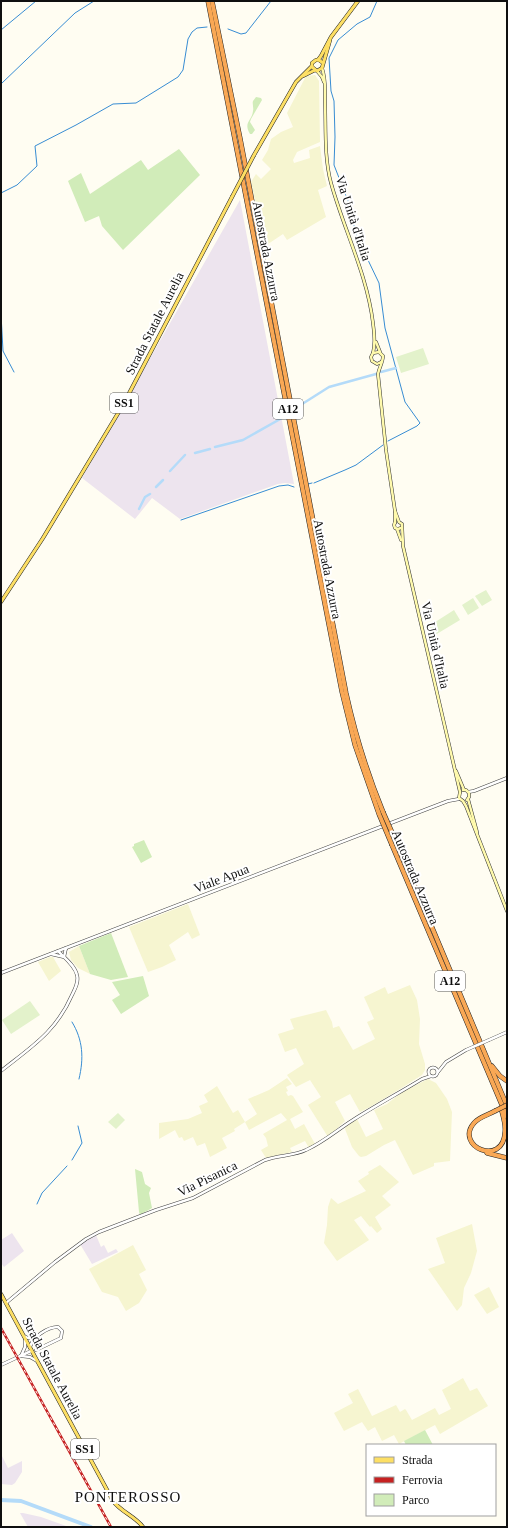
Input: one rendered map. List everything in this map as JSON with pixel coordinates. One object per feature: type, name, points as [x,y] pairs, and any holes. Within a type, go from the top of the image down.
[{"type":"highway","name":"Autostrada Azzurra","points":[[208,1],[342,692],[355,745],[394,845],[507,1117]]},
{"type":"highway","name":"Autostrada Azzurra","points":[[212,1],[346,693],[360,748],[381,813]]},
{"type":"highway","name":"Autostrada Azzurra","points":[[394,845],[486,1054],[507,1106]]},
{"type":"highway","points":[[486,1054],[497,1073],[507,1081]]},
{"type":"highway","points":[[495,1111],[476,1121],[470,1131],[470,1138],[473,1144],[482,1151],[496,1149],[502,1144],[504,1138],[504,1122],[498,1096]]},
{"type":"highway","points":[[507,1106],[478,1118],[472,1124],[469,1133],[469,1139],[472,1145],[480,1151],[507,1158]]},
{"type":"main road","points":[[330,39],[322,68],[316,71],[312,66],[314,61],[318,60],[322,55],[330,39],[358,1]]},
{"type":"main road","points":[[318,60],[323,63]]},
{"type":"main road","name":"Strada Statale Aurelia","points":[[1,602],[43,538],[123,405],[254,155],[299,78],[312,66]]},
{"type":"main road","name":"Via Unità d'Italia","points":[[322,68],[325,77],[329,172],[341,213],[366,285],[371,308],[375,341],[373,352]]},
{"type":"main road","name":"Strada Statale Aurelia","points":[[292,89],[304,75],[316,71]]},
{"type":"main road","name":"Via Unità d'Italia","points":[[316,71],[323,78],[325,88]]},
{"type":"main road","points":[[375,341],[383,358],[378,374]]},
{"type":"main road","points":[[380,352],[373,352],[371,357],[378,374],[386,450],[395,511],[394,526],[397,529],[403,546]]},
{"type":"main road","points":[[373,362],[377,364],[381,362]]},
{"type":"main road","points":[[395,511],[399,522],[402,524],[401,528],[397,529]]},
{"type":"main road","points":[[395,523],[399,522]]},
{"type":"main road","name":"Via Unità d'Italia","points":[[401,528],[403,546],[454,767]]},
{"type":"main road","points":[[454,767],[464,790],[468,792],[470,796],[468,799],[463,801]]},
{"type":"main road","points":[[454,767],[460,799],[463,801],[507,911]]},
{"type":"main road","points":[[459,793],[464,790]]},
{"type":"main road","points":[[468,799],[480,842]]},
{"type":"main road","name":"Strada Statale Aurelia","points":[[1,1294],[113,1500],[120,1509],[135,1518],[143,1527]]},
{"type":"street","points":[[468,792],[507,778]]},
{"type":"street","points":[[470,796],[474,791]]},
{"type":"street","name":"Viale Apua","points":[[448,801],[459,793]]},
{"type":"street","name":"Viale Apua","points":[[1,973],[448,801],[460,799]]},
{"type":"street","points":[[64,957],[66,948]]},
{"type":"street","points":[[1,1070],[50,1030],[66,1009],[78,979],[75,969],[58,951]]},
{"type":"street","points":[[48,954],[64,957]]},
{"type":"street","name":"Via Pisanica","points":[[422,1079],[430,1068],[443,1065],[466,1050],[507,1032]]},
{"type":"street","name":"Via Pisanica","points":[[6,1303],[55,1262],[86,1239],[99,1232],[156,1210],[193,1198],[269,1158],[305,1151],[328,1139],[357,1118],[422,1079],[435,1076],[443,1065]]},
{"type":"street","points":[[435,1068],[438,1072]]},
{"type":"street","points":[[428,1072],[431,1076]]},
{"type":"street","points":[[23,1336],[34,1338],[52,1327],[58,1327],[62,1331],[61,1338],[36,1350]]},
{"type":"street","points":[[30,1347],[34,1338]]},
{"type":"street","points":[[20,1356],[25,1347],[25,1339]]},
{"type":"street","points":[[1,1365],[31,1352]]},
{"type":"street","points":[[20,1356],[30,1357],[37,1361]]},
{"type":"shaded area","points":[[240,200],[294,484],[278,484],[180,519],[152,498],[135,519],[82,478]]},
{"type":"shaded area","points":[[12,1233],[24,1251],[4,1267],[1,1263],[1,1240]]},
{"type":"shaded area","points":[[96,1235],[101,1247],[104,1245],[108,1253],[116,1249],[118,1252],[92,1264],[80,1244]]},
{"type":"shaded area","points":[[1,1454],[8,1468],[22,1461],[22,1472],[12,1485],[1,1484]]},
{"type":"shaded area","points":[[20,1513],[41,1517],[69,1527],[28,1527]]},
{"type":"green space","points":[[315,75],[319,81],[320,142],[297,152],[293,160],[294,163],[310,158],[309,150],[320,146],[327,186],[318,190],[326,217],[287,240],[283,234],[265,246],[251,182],[256,174],[261,179],[271,169],[262,160],[268,150],[271,139],[281,132],[293,127],[287,113],[305,78],[307,76]]},
{"type":"green space","points":[[256,97],[261,98],[262,100],[251,119],[250,122],[255,130],[252,134],[250,134],[247,127],[253,110],[253,101]]},
{"type":"green space","points":[[179,149],[200,175],[123,250],[102,226],[99,216],[85,222],[68,181],[81,173],[90,194],[141,160],[148,170]]},
{"type":"green space","points":[[423,348],[429,364],[401,373],[396,357]]},
{"type":"green space","points":[[486,590],[492,600],[482,606],[475,596]]},
{"type":"green space","points":[[473,598],[479,608],[468,615],[462,605]]},
{"type":"green space","points":[[454,610],[460,620],[435,635],[429,626]]},
{"type":"green space","points":[[144,840],[152,857],[141,863],[132,847],[134,844]]},
{"type":"green space","points":[[188,904],[200,935],[192,939],[188,932],[169,945],[176,960],[148,972],[129,927]]},
{"type":"green space","points":[[111,933],[128,977],[111,980],[90,974],[79,946]]},
{"type":"green space","points":[[79,946],[90,974],[78,968],[71,960],[69,952]]},
{"type":"green space","points":[[53,957],[61,971],[49,981],[38,962]]},
{"type":"green space","points":[[143,976],[149,996],[121,1014],[112,1000],[120,995],[112,982]]},
{"type":"green space","points":[[410,985],[417,1000],[420,1019],[419,1044],[425,1064],[425,1070],[422,1075],[360,1112],[350,1094],[335,1102],[345,1121],[328,1137],[308,1105],[321,1097],[310,1080],[296,1087],[287,1075],[304,1064],[296,1048],[285,1052],[278,1034],[294,1029],[290,1019],[326,1010],[332,1022],[333,1028],[339,1026],[353,1050],[375,1039],[367,1022],[374,1019],[364,997],[385,987],[388,994]]},
{"type":"green space","points":[[30,1001],[40,1015],[11,1034],[2,1020]]},
{"type":"green space","points":[[287,1078],[292,1084],[286,1087],[288,1091],[286,1092],[288,1096],[293,1096],[303,1112],[290,1119],[295,1129],[304,1124],[315,1144],[309,1148],[305,1141],[290,1148],[292,1152],[266,1158],[261,1150],[268,1146],[266,1138],[263,1134],[287,1120],[281,1113],[249,1130],[245,1122],[257,1114],[248,1099],[269,1090]]},
{"type":"green space","points":[[428,1079],[436,1083],[447,1099],[452,1112],[450,1161],[434,1163],[434,1166],[413,1175],[395,1140],[366,1156],[359,1156],[352,1147],[345,1129],[346,1126],[357,1119],[366,1137],[383,1129],[374,1110],[387,1104],[402,1092]]},
{"type":"green space","points":[[217,1086],[233,1113],[238,1110],[245,1122],[234,1129],[235,1131],[222,1138],[227,1148],[210,1157],[205,1143],[197,1146],[193,1137],[184,1141],[182,1137],[179,1138],[175,1130],[159,1139],[159,1123],[188,1119],[202,1113],[199,1106],[208,1102],[204,1095]]},
{"type":"green space","points":[[118,1113],[125,1120],[116,1129],[108,1122]]},
{"type":"green space","points":[[380,1165],[399,1182],[382,1196],[391,1205],[375,1217],[382,1229],[377,1233],[361,1216],[354,1220],[369,1240],[337,1261],[324,1243],[328,1207],[331,1198],[338,1204],[366,1191],[358,1181],[369,1174],[368,1172]]},
{"type":"green space","points":[[135,1169],[142,1172],[145,1184],[151,1188],[149,1193],[152,1208],[140,1215],[139,1212]]},
{"type":"green space","points":[[472,1224],[477,1251],[471,1273],[464,1288],[462,1305],[457,1311],[428,1269],[445,1263],[436,1238]]},
{"type":"green space","points":[[133,1245],[146,1270],[139,1274],[147,1290],[139,1303],[126,1311],[118,1297],[102,1292],[89,1269]]},
{"type":"green space","points":[[489,1287],[499,1307],[487,1314],[474,1295]]},
{"type":"green space","points":[[463,1378],[470,1391],[477,1388],[488,1406],[440,1434],[435,1425],[399,1444],[394,1435],[382,1441],[375,1427],[368,1431],[362,1422],[344,1431],[334,1413],[353,1403],[348,1394],[358,1389],[372,1416],[396,1405],[400,1412],[405,1409],[412,1420],[435,1408],[439,1415],[451,1409],[442,1390]]},
{"type":"green space","points":[[425,1430],[432,1444],[406,1444],[404,1441]]},
{"type":"waterway","points":[[1,30],[36,1]]},
{"type":"waterway","points":[[1,84],[75,13],[94,1]]},
{"type":"waterway","points":[[228,29],[241,34],[246,33],[271,1]]},
{"type":"waterway","points":[[377,1],[370,17],[357,24],[338,40],[329,58],[331,91],[334,101],[334,165],[350,206],[356,235],[379,283],[385,328],[405,402],[420,423],[388,441]]},
{"type":"waterway","points":[[1,193],[17,185],[37,166],[35,146],[113,104],[136,103],[178,77],[183,70],[188,39],[192,32],[197,28],[207,27]]},
{"type":"waterway","points":[[1,314],[3,351],[14,372]]},
{"type":"waterway","points":[[381,372],[396,368]]},
{"type":"waterway","points":[[299,406],[329,387],[376,374]]},
{"type":"waterway","points":[[215,447],[243,440],[282,418]]},
{"type":"waterway","points":[[314,483],[356,465],[383,445]]},
{"type":"waterway","points":[[195,453],[210,449]]},
{"type":"waterway","points":[[170,471],[185,455]]},
{"type":"waterway","points":[[156,487],[163,480]]},
{"type":"waterway","points":[[308,484],[312,483]]},
{"type":"waterway","points":[[181,520],[279,486],[288,485],[294,487]]},
{"type":"waterway","points":[[139,509],[145,497],[150,494]]},
{"type":"waterway","points":[[72,1022],[76,1029],[82,1049],[82,1064],[79,1079]]},
{"type":"waterway","points":[[72,1160],[82,1143],[78,1126]]},
{"type":"waterway","points":[[37,1204],[42,1193],[67,1166]]},
{"type":"waterway","points":[[1,1500],[21,1501],[91,1527]]},
{"type":"railway","points":[[1,1328],[111,1527]]},
{"type":"district","name":"PONTEROSSO","points":[[128,1497]]}]
